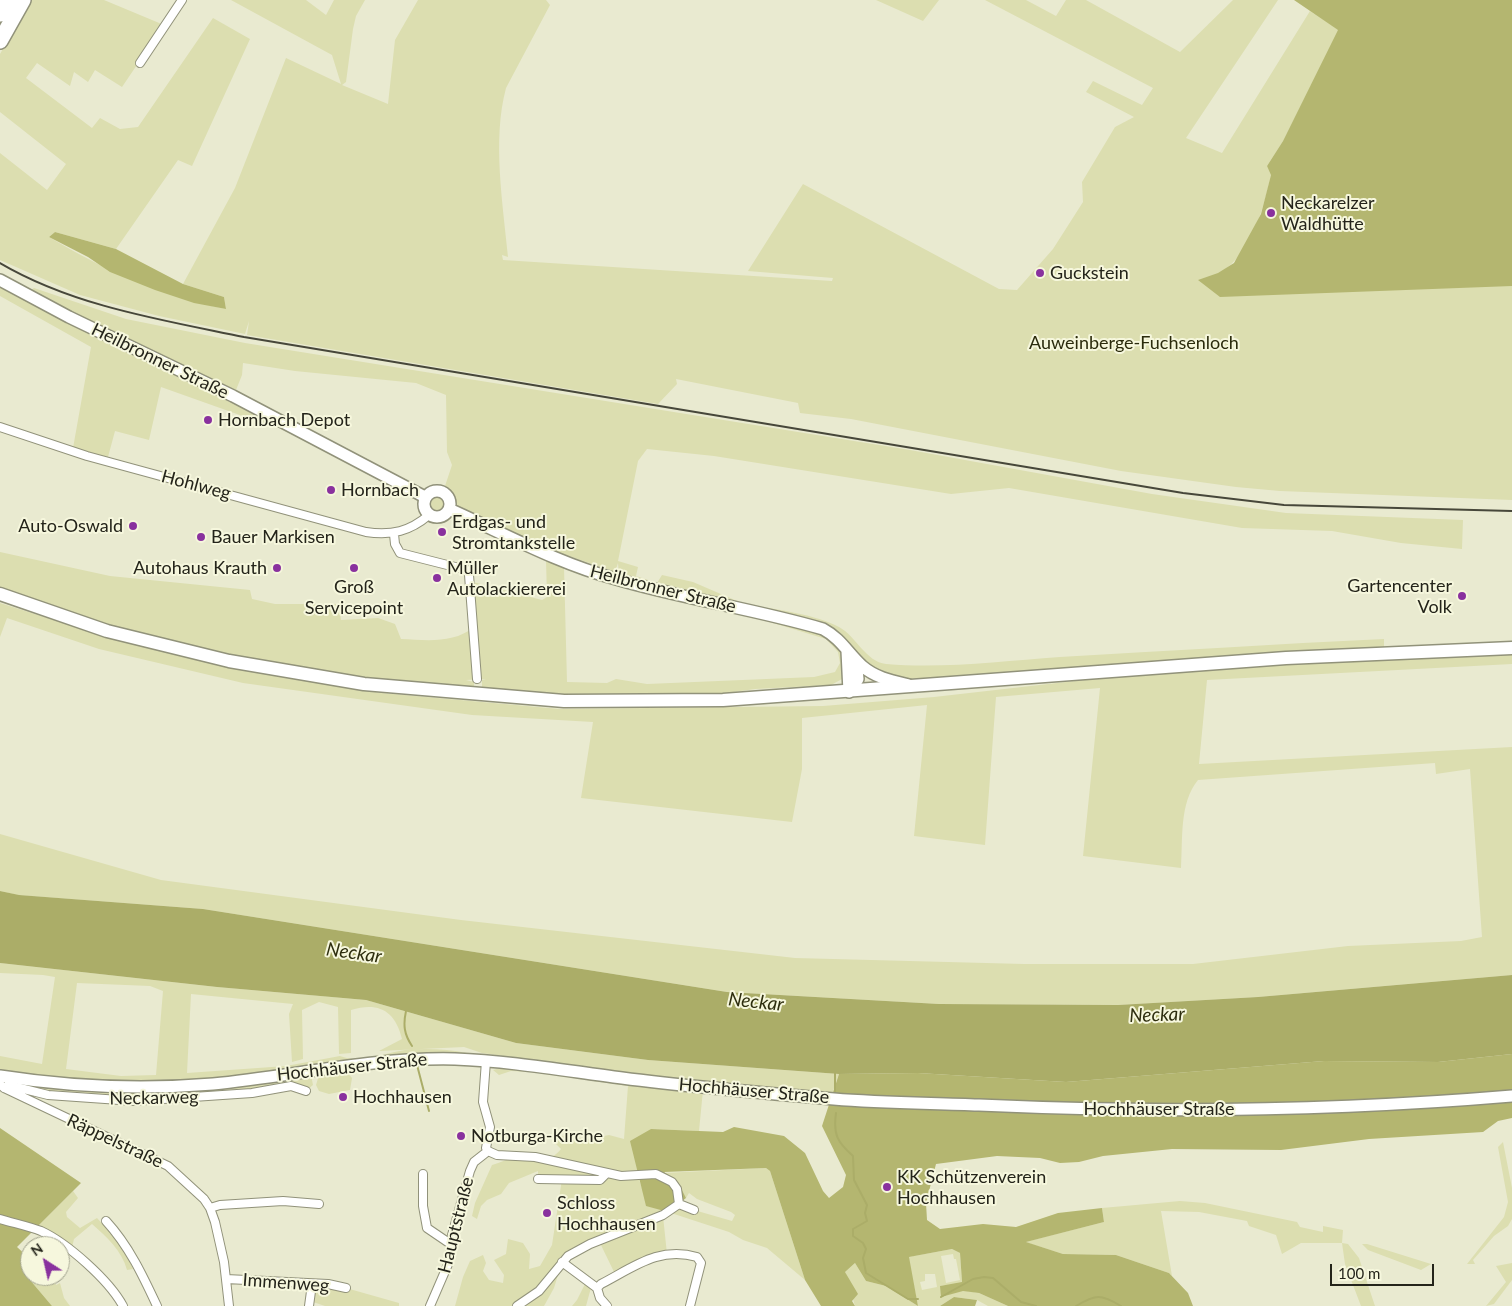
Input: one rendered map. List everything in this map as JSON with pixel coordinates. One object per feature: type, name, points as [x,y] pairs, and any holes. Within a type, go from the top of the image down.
[{"type":"highway","points":[[0,14],[8,0]]},
{"type":"highway","points":[[0,41],[23,0]]},
{"type":"main road","name":"Heilbronner Straße","points":[[0,280],[69,317],[233,396],[425,497]]},
{"type":"main road","points":[[436,490],[443,492],[449,498],[449,509],[438,517],[429,514],[423,504],[425,497],[436,490]]},
{"type":"main road","name":"Heilbronner Straße","points":[[449,509],[574,566],[618,580],[822,629],[840,640],[847,652],[880,677],[916,686]]},
{"type":"main road","points":[[0,594],[108,631],[188,652],[296,673],[424,691],[590,701],[722,700],[1286,658],[1512,648]]},
{"type":"main road","points":[[847,652],[849,692]]},
{"type":"main road","points":[[849,692],[858,679],[856,660]]},
{"type":"main road","name":"Hochhäuser Straße","points":[[0,1076],[82,1086],[158,1087],[216,1083],[363,1063],[424,1059],[486,1061],[647,1081],[830,1099],[1041,1108],[1251,1109],[1417,1104],[1512,1096]]},
{"type":"street","points":[[140,63],[181,0]]},
{"type":"street","name":"Hohlweg","points":[[0,427],[104,461],[366,532],[394,534],[420,523],[429,514]]},
{"type":"street","points":[[394,534],[395,544],[400,553],[467,570],[469,575],[477,679]]},
{"type":"street","points":[[486,1061],[483,1102],[490,1127],[486,1148],[488,1151],[497,1155],[535,1157],[620,1176],[656,1174],[664,1177],[677,1189],[679,1204]]},
{"type":"street","name":"Neckarweg","points":[[2,1086],[8,1085],[48,1094],[134,1101],[252,1093],[291,1086],[306,1090]]},
{"type":"street","name":"Räppelstraße","points":[[2,1086],[168,1166],[204,1199],[210,1208],[226,1279],[229,1306]]},
{"type":"street","name":"Hauptstraße","points":[[430,1306],[449,1262],[470,1171],[474,1162],[488,1151]]},
{"type":"street","points":[[423,1174],[423,1206],[427,1228],[452,1245]]},
{"type":"street","points":[[538,1179],[600,1180],[606,1174]]},
{"type":"street","points":[[210,1208],[220,1205],[283,1201],[319,1204]]},
{"type":"street","points":[[679,1204],[694,1210]]},
{"type":"street","points":[[517,1306],[539,1290],[568,1256],[590,1244],[663,1215],[679,1204]]},
{"type":"street","points":[[0,1219],[40,1231],[54,1239],[104,1281],[123,1306]]},
{"type":"street","points":[[106,1221],[118,1233],[134,1259],[157,1306]]},
{"type":"street","points":[[597,1288],[601,1284],[660,1255],[684,1254],[697,1257],[701,1263],[690,1306]]},
{"type":"street","points":[[562,1262],[597,1288],[600,1298],[607,1306]]},
{"type":"street","name":"Immenweg","points":[[226,1279],[328,1284],[346,1288]]},
{"type":"street","points":[[309,1306],[312,1284]]},
{"type":"green space","name":"Auweinberge-Fuchsenloch","points":[[31,0],[104,0],[164,25],[122,87],[95,70],[88,82],[74,72],[70,86],[37,63],[26,78],[92,128],[100,118],[120,129],[138,127],[213,18],[250,39],[192,166],[178,160],[116,249],[55,232],[49,237],[112,271],[156,289],[202,304],[226,309],[224,297],[183,284],[235,188],[286,58],[341,84],[332,55],[231,0],[306,0],[326,15],[334,0],[365,0],[356,16],[346,82],[342,85],[388,104],[395,40],[418,0],[546,0],[550,5],[506,88],[502,108],[499,150],[501,194],[508,257],[502,255],[503,260],[832,281],[833,278],[748,271],[803,184],[999,289],[1017,290],[1053,249],[1083,202],[1082,182],[1115,127],[1134,117],[1086,92],[1093,81],[1142,105],[1153,88],[985,0],[1026,0],[1056,16],[1066,0],[1086,0],[1180,52],[1233,0],[1278,0],[1186,138],[1222,153],[1310,11],[1339,30],[1283,141],[1267,166],[1277,180],[1271,175],[1261,213],[1251,238],[1227,268],[1512,238],[1512,500],[1280,491],[1236,487],[1121,471],[851,419],[800,413],[798,403],[676,379],[677,384],[658,404],[247,335],[249,321],[245,334],[159,316],[80,295],[0,260],[0,153],[47,190],[66,164],[0,112],[0,54]]},
{"type":"green space","points":[[876,0],[939,0],[923,21]]},
{"type":"green space","points":[[0,286],[267,421],[265,424],[161,387],[149,440],[115,431],[108,457],[73,448],[91,347],[0,296]]},
{"type":"green space","points":[[34,288],[126,319],[245,343],[910,450],[1152,494],[1286,513],[1463,520],[1462,549],[1401,543],[1332,531],[1242,528],[1009,488],[951,494],[714,456],[647,449],[638,461],[618,561],[638,567],[636,576],[657,583],[662,575],[693,582],[744,604],[619,574],[618,563],[615,572],[537,545],[450,506],[449,498],[443,492],[452,465],[447,452],[446,395],[416,383],[295,371],[243,363],[242,375],[236,390],[28,292]]},
{"type":"green space","points":[[434,497],[440,497],[444,504],[440,511],[434,511],[430,507],[430,501]]},
{"type":"green space","points":[[0,552],[110,576],[250,590],[252,599],[275,604],[339,604],[341,620],[378,618],[395,624],[401,639],[430,640],[448,639],[474,627],[473,582],[542,600],[547,597],[546,560],[564,567],[567,682],[607,683],[616,679],[647,684],[814,677],[835,672],[840,663],[838,652],[826,639],[758,618],[826,635],[841,651],[845,671],[842,679],[831,685],[755,689],[719,694],[563,694],[482,689],[482,680],[486,679],[466,680],[474,682],[474,690],[384,680],[263,662],[174,643],[87,618],[0,589]]},
{"type":"green space","points":[[625,586],[726,611],[625,588]]},
{"type":"green space","points":[[0,603],[114,639],[202,661],[295,679],[382,693],[560,709],[823,706],[934,697],[1101,678],[1280,664],[1512,654],[1512,664],[1207,680],[1199,764],[1512,747],[1512,975],[1258,997],[1118,1005],[939,1004],[727,992],[203,909],[18,895],[0,891],[0,834],[161,880],[461,920],[795,958],[1024,964],[1193,964],[1348,946],[1461,941],[1482,937],[1470,769],[1436,774],[1435,763],[1198,780],[1192,789],[1185,811],[1181,868],[1083,856],[1100,688],[996,697],[985,845],[914,836],[927,705],[802,718],[802,769],[792,822],[581,798],[593,722],[472,715],[243,683],[99,649],[7,618],[0,637]]},
{"type":"green space","points":[[752,606],[797,613],[830,623],[851,636],[873,659],[886,664],[951,665],[1384,639],[1384,648],[915,680],[881,676],[860,659],[853,647],[839,634]]},
{"type":"green space","points":[[0,963],[217,987],[366,1000],[516,1043],[648,1060],[839,1074],[832,1094],[647,1076],[482,1053],[464,1047],[418,1049],[467,1053],[310,1070],[313,1085],[306,1091],[291,1086],[186,1099],[81,1098],[0,1084],[0,1056],[42,1064],[55,977],[0,973]],"holes":[[[77,983],[150,986],[163,991],[156,1075],[121,1076],[66,1069]],[[191,994],[293,1004],[289,1014],[292,1062],[303,1059],[302,1010],[319,1002],[338,1007],[339,1054],[351,1053],[351,1010],[369,1007],[377,1008],[390,1015],[395,1021],[402,1039],[379,1051],[412,1049],[356,1059],[340,1056],[286,1066],[187,1073]]]},
{"type":"green space","points":[[508,1066],[703,1090],[699,1131],[651,1129],[637,1174],[642,1188],[694,1210],[732,1221],[735,1215],[731,1212],[697,1199],[689,1193],[686,1198],[678,1182],[663,1173],[766,1168],[770,1171],[805,1280],[767,1248],[743,1240],[729,1232],[668,1212],[663,1216],[667,1254],[616,1276],[599,1241],[562,1262],[554,1288],[544,1306],[455,1306],[463,1277],[470,1261],[483,1255],[486,1263],[483,1271],[489,1280],[503,1283],[504,1275],[494,1260],[506,1254],[508,1239],[523,1243],[530,1254],[529,1269],[540,1266],[552,1245],[562,1179],[538,1179],[538,1171],[509,1183],[501,1194],[487,1200],[481,1206],[477,1219],[472,1216],[475,1203],[492,1165],[519,1156],[550,1158],[561,1149],[553,1141],[554,1135],[589,1139],[609,1135],[624,1139],[628,1086],[531,1072],[511,1071],[499,1075],[493,1070]]},
{"type":"green space","points":[[345,1070],[352,1078],[350,1090],[329,1094],[319,1091],[316,1085],[319,1075]]},
{"type":"green space","points":[[1503,1142],[1512,1188],[1512,1219],[1508,1226],[1494,1236],[1473,1260],[1475,1264],[1467,1264],[1504,1217],[1508,1202],[1498,1147]]},
{"type":"green space","points":[[73,1191],[78,1198],[66,1212],[67,1217],[80,1228],[97,1218],[122,1248],[133,1269],[127,1270],[118,1251],[92,1224],[74,1239],[71,1252],[70,1236],[46,1236],[35,1229]]},
{"type":"green space","points":[[1180,1201],[1205,1203],[1297,1222],[1300,1227],[1323,1232],[1323,1226],[1343,1230],[1342,1243],[1301,1243],[1282,1254],[1276,1235],[1249,1226],[1247,1221],[1199,1212],[1161,1211],[1172,1276],[1169,1273],[1116,1255],[1063,1254],[1025,1242],[1104,1222],[1102,1208]]},
{"type":"green space","points":[[1342,1243],[1348,1244],[1359,1258],[1375,1306],[1361,1306],[1345,1264]]},
{"type":"green space","points":[[1362,1244],[1431,1264],[1421,1270],[1368,1250]]},
{"type":"green space","points":[[952,1249],[960,1253],[962,1283],[940,1286],[979,1293],[1008,1306],[988,1306],[977,1300],[954,1297],[940,1306],[918,1306],[908,1257]],"holes":[[[953,1254],[954,1259],[956,1259],[960,1280],[946,1283],[941,1256]],[[925,1274],[935,1274],[937,1287],[922,1290],[920,1282],[925,1281]]]},
{"type":"green space","points":[[855,1263],[866,1281],[886,1286],[918,1306],[855,1306],[845,1272]]},
{"type":"green space","points":[[1512,1263],[1512,1280],[1494,1304],[1486,1306],[1506,1282],[1496,1266]]},
{"type":"green space","points":[[587,1280],[592,1284],[586,1306],[572,1306],[577,1300]]},
{"type":"green space","points":[[312,1284],[346,1288],[399,1303],[399,1306],[325,1306],[310,1301]]},
{"type":"green space","points":[[35,1286],[61,1286],[64,1298],[70,1306],[52,1306]]},
{"type":"shaded area","points":[[1294,0],[1512,0],[1512,286],[1220,297],[1198,280],[1218,273],[1234,263],[1261,214],[1271,175],[1267,166],[1283,141],[1338,30]]},
{"type":"shaded area","points":[[55,232],[116,249],[183,284],[224,297],[226,309],[194,303],[110,272],[88,257],[49,237]]},
{"type":"shaded area","points":[[1512,1054],[1512,1118],[1498,1121],[1483,1132],[1369,1139],[1281,1150],[1172,1149],[1103,1156],[1079,1162],[1060,1163],[1040,1158],[997,1156],[936,1164],[926,1203],[927,1220],[940,1229],[983,1224],[1016,1227],[1058,1213],[1102,1208],[1104,1222],[1026,1242],[1063,1254],[1116,1255],[1169,1273],[1188,1293],[1193,1306],[1008,1306],[979,1293],[963,1291],[941,1297],[940,1286],[962,1282],[960,1253],[952,1249],[909,1257],[918,1306],[886,1286],[866,1281],[855,1263],[845,1272],[858,1294],[852,1301],[855,1306],[821,1306],[805,1280],[770,1171],[766,1168],[664,1172],[678,1182],[686,1198],[668,1212],[646,1206],[630,1141],[651,1129],[723,1132],[734,1127],[784,1136],[805,1153],[823,1191],[829,1198],[843,1187],[846,1175],[822,1126],[839,1074],[918,1073],[1066,1082],[1324,1061],[1438,1062]]},
{"type":"shaded area","points":[[0,1128],[81,1183],[28,1236],[20,1236],[20,1244],[17,1247],[20,1250],[20,1286],[35,1286],[52,1306],[0,1306]]},
{"type":"shaded area","points":[[954,1297],[977,1300],[975,1306],[940,1306]]},
{"type":"water","name":"Neckar","points":[[0,891],[19,895],[203,909],[727,992],[939,1004],[1118,1005],[1258,997],[1512,975],[1512,1054],[1438,1062],[1324,1061],[1066,1082],[918,1073],[839,1074],[648,1060],[516,1043],[366,1000],[217,987],[0,963]]},
{"type":"waterway","points":[[406,1011],[405,1029],[412,1046]]},
{"type":"waterway","points":[[417,1065],[429,1111]]},
{"type":"waterway","points":[[835,1073],[835,1093]]},
{"type":"waterway","points":[[836,1113],[835,1127],[837,1137],[853,1156],[854,1180],[867,1205],[865,1213],[867,1221],[853,1229],[853,1236],[863,1243],[866,1249],[863,1258],[866,1273],[908,1299],[918,1299]]},
{"type":"waterway","points":[[941,1297],[973,1279],[984,1277],[993,1278],[1021,1302],[1036,1306]]},
{"type":"waterway","points":[[1076,1306],[1089,1299],[1098,1297],[1108,1299],[1121,1306]]},
{"type":"railway","points":[[0,263],[28,278],[88,301],[119,310],[244,337],[1183,493],[1284,505],[1512,511]]},
{"type":"place","name":"Neckarelzer Waldhütte","points":[[1271,213]]},
{"type":"place","name":"Guckstein","points":[[1040,273]]},
{"type":"place","name":"Hornbach Depot","points":[[208,420]]},
{"type":"place","name":"Hornbach","points":[[331,490]]},
{"type":"place","name":"Auto-Oswald","points":[[133,526]]},
{"type":"place","name":"Erdgas- und Stromtankstelle","points":[[442,532]]},
{"type":"place","name":"Bauer Markisen","points":[[201,537]]},
{"type":"place","name":"Autohaus Krauth","points":[[277,568]]},
{"type":"place","name":"Groß Servicepoint","points":[[354,568]]},
{"type":"place","name":"Müller Autolackiererei","points":[[437,578]]},
{"type":"place","name":"Gartencenter Volk","points":[[1462,596]]},
{"type":"place","name":"Hochhausen","points":[[343,1097]]},
{"type":"place","name":"Notburga-Kirche","points":[[461,1136]]},
{"type":"place","name":"KK Schützenverein Hochhausen","points":[[887,1187]]},
{"type":"place","name":"Schloss Hochhausen","points":[[547,1213]]}]
